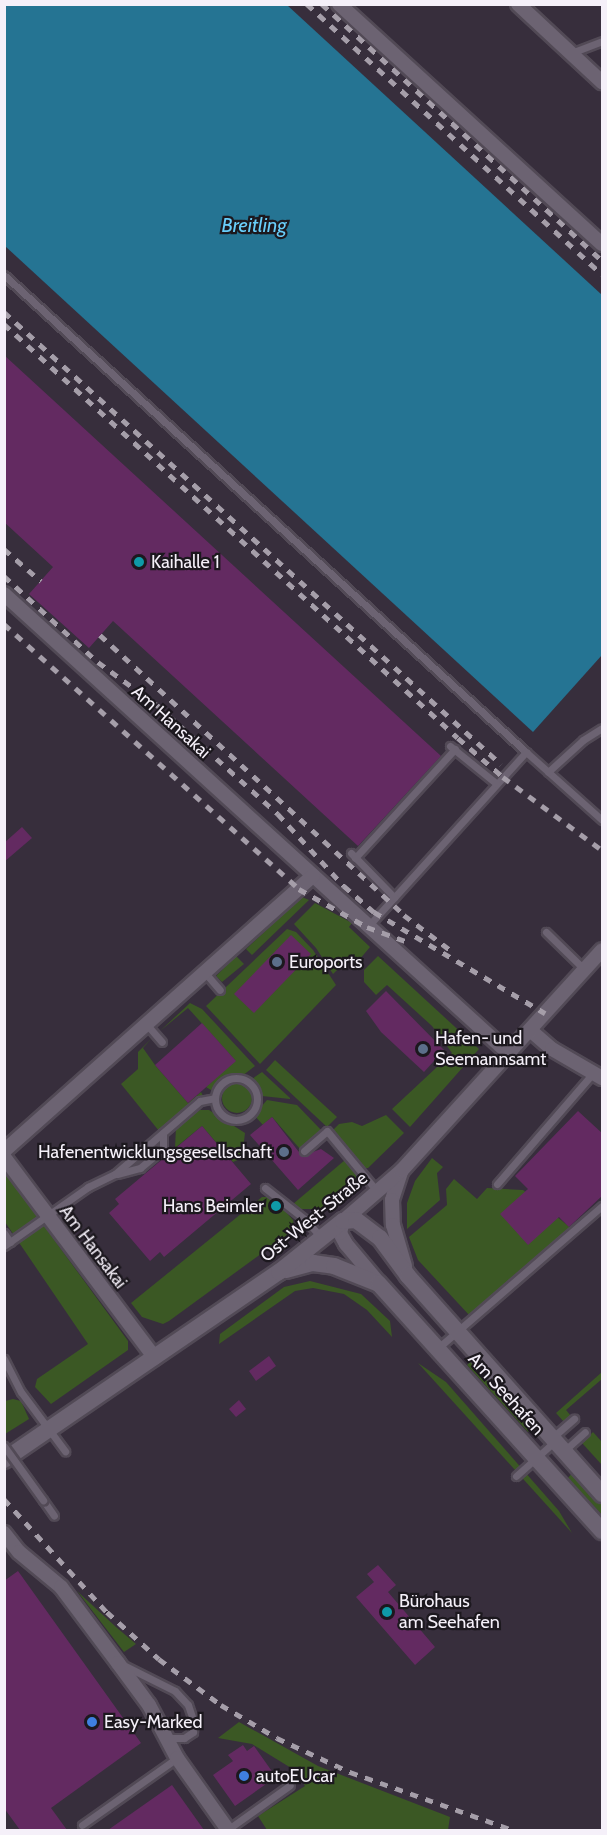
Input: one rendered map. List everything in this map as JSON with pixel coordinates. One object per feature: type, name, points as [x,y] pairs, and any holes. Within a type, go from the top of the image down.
[{"type":"street","points":[[339,4],[603,244]]},
{"type":"street","points":[[518,4],[603,82]]},
{"type":"street","name":"Am Hansakai","points":[[4,594],[508,1053]]},
{"type":"street","points":[[4,1151],[148,1026],[313,876]]},
{"type":"street","name":"Ost-West-Straße","points":[[4,1460],[279,1272],[322,1239],[402,1170],[603,950]]},
{"type":"street","points":[[530,1030],[552,1049],[598,1076]]},
{"type":"street","name":"Am Hansakai","points":[[4,1156],[155,1358]]},
{"type":"street","name":"Am Seehafen","points":[[402,1170],[392,1200],[393,1225],[408,1276]]},
{"type":"street","name":"Am Seehafen","points":[[603,1494],[408,1276],[367,1226],[357,1220],[343,1221],[340,1233],[346,1244],[379,1284],[603,1531]]},
{"type":"street","name":"Am Seehafen","points":[[279,1272],[313,1263],[356,1272],[379,1284]]},
{"type":"street","points":[[4,1533],[19,1552],[61,1587],[149,1705],[177,1758],[227,1830]]},
{"type":"lane","points":[[571,53],[603,40]]},
{"type":"lane","points":[[4,275],[603,820]]},
{"type":"lane","points":[[548,771],[583,740],[603,728]]},
{"type":"lane","points":[[394,897],[353,856],[453,748],[497,784]]},
{"type":"lane","points":[[368,927],[526,752]]},
{"type":"lane","points":[[546,932],[585,969]]},
{"type":"lane","points":[[206,974],[220,990]]},
{"type":"lane","points":[[148,1026],[162,1042]]},
{"type":"lane","points":[[497,1184],[598,1076]]},
{"type":"lane","points":[[235,1078],[252,1086],[257,1099],[252,1112],[234,1119],[222,1114],[215,1098],[219,1087],[235,1078]]},
{"type":"lane","points":[[115,1174],[200,1101],[215,1098]]},
{"type":"lane","points":[[304,1151],[327,1131],[377,1191]]},
{"type":"lane","points":[[4,1233],[7,1244],[87,1187],[115,1174],[140,1168],[163,1149],[163,1133]]},
{"type":"lane","points":[[265,1188],[307,1221],[322,1239]]},
{"type":"lane","points":[[438,1348],[603,1206]]},
{"type":"lane","points":[[4,1359],[21,1392],[65,1451]]},
{"type":"lane","points":[[557,1443],[574,1419]]},
{"type":"lane","points":[[516,1476],[557,1443],[585,1432]]},
{"type":"lane","points":[[4,1446],[54,1516]]},
{"type":"lane","points":[[118,1664],[166,1686],[188,1705],[193,1731],[184,1738],[167,1738]]},
{"type":"lane","points":[[82,1826],[177,1758]]},
{"type":"lane","points":[[227,1830],[290,1785]]},
{"type":"green space","points":[[302,897],[309,900],[252,955],[246,949]]},
{"type":"green space","points":[[315,903],[352,923],[349,927],[370,947],[354,966],[347,960],[333,974],[316,948],[294,924]]},
{"type":"green space","points":[[287,929],[296,932],[313,950],[336,985],[260,1064],[206,1006]]},
{"type":"green space","points":[[236,956],[244,964],[222,982],[216,976]]},
{"type":"green space","points":[[378,956],[479,1049],[410,1127],[392,1109],[452,1053],[432,1026],[387,985],[376,995],[364,982],[364,970]]},
{"type":"green space","points":[[190,1003],[202,1009],[255,1066],[242,1076],[232,1074],[211,1090],[206,1087],[235,1060],[188,1008],[160,1031]]},
{"type":"green space","points":[[152,1038],[143,1048],[188,1103],[201,1092],[203,1096],[159,1131],[121,1084],[138,1069],[138,1052]]},
{"type":"green space","points":[[275,1060],[337,1117],[327,1127],[266,1070]]},
{"type":"green space","points":[[262,1072],[290,1099],[262,1096],[252,1079]]},
{"type":"green space","points":[[237,1083],[248,1087],[252,1098],[248,1109],[237,1113],[226,1109],[222,1098],[226,1087]]},
{"type":"green space","points":[[267,1100],[297,1105],[322,1131],[300,1149],[272,1117],[263,1125],[254,1115]]},
{"type":"green space","points":[[200,1110],[209,1110],[245,1133],[242,1158],[233,1162],[202,1126],[175,1148],[176,1127]]},
{"type":"green space","points":[[386,1115],[404,1133],[368,1168],[361,1168],[333,1130],[339,1124],[352,1122],[362,1126]]},
{"type":"green space","points":[[432,1158],[443,1167],[437,1173],[440,1200],[407,1229],[407,1203],[415,1181]]},
{"type":"green space","points":[[345,1160],[356,1172],[356,1178],[322,1209],[300,1209],[293,1204]]},
{"type":"green space","points":[[4,1171],[128,1341],[128,1350],[51,1404],[35,1387],[37,1379],[88,1344],[5,1222]]},
{"type":"green space","points":[[454,1179],[477,1199],[487,1188],[523,1190],[571,1228],[470,1316],[418,1260],[409,1237],[447,1205],[446,1189]]},
{"type":"green space","points":[[262,1197],[273,1197],[293,1220],[295,1229],[169,1321],[163,1324],[142,1317],[131,1303]]},
{"type":"green space","points":[[310,1281],[361,1294],[390,1321],[392,1337],[367,1310],[344,1294],[313,1288],[295,1291],[219,1344],[220,1334],[284,1287]]},
{"type":"green space","points":[[473,1359],[533,1426],[528,1432],[467,1365]]},
{"type":"green space","points":[[418,1363],[446,1382],[559,1511],[572,1533]]},
{"type":"green space","points":[[602,1372],[602,1379],[566,1410],[571,1416],[564,1422],[556,1413]]},
{"type":"green space","points":[[13,1399],[21,1401],[29,1419],[5,1434],[5,1401]]},
{"type":"green space","points":[[593,1432],[602,1442],[602,1465],[582,1443]]},
{"type":"green space","points":[[573,1472],[602,1504],[602,1515],[568,1478]]},
{"type":"green space","points":[[77,1591],[116,1627],[136,1644],[124,1652]]},
{"type":"green space","points":[[239,1722],[318,1766],[450,1817],[448,1830],[267,1830],[258,1816],[305,1786],[296,1771],[252,1744],[218,1738]]},
{"type":"water","name":"Breitling","points":[[4,5],[287,5],[602,295],[602,655],[533,732],[5,246]]},
{"type":"building","name":"Kaihalle 1","points":[[4,355],[441,756],[358,846],[113,621],[89,648],[29,594],[53,567],[4,522]]},
{"type":"building","points":[[22,827],[32,838],[4,862],[4,843]]},
{"type":"building","points":[[291,935],[311,954],[254,1013],[234,994]]},
{"type":"building","points":[[386,991],[444,1050],[424,1072],[381,1032],[366,1011]]},
{"type":"building","points":[[202,1023],[236,1061],[188,1103],[155,1065]]},
{"type":"building","points":[[578,1111],[603,1134],[603,1195],[569,1227],[559,1217],[528,1245],[500,1214],[528,1189],[515,1176]]},
{"type":"building","name":"Hafenentwicklungsgesellschaft","points":[[272,1117],[302,1156],[321,1149],[334,1158],[298,1190],[250,1135]]},
{"type":"building","points":[[202,1126],[251,1184],[164,1257],[160,1252],[150,1261],[109,1213],[119,1204],[115,1199]]},
{"type":"building","points":[[269,1356],[276,1366],[256,1381],[249,1371]]},
{"type":"building","points":[[239,1400],[246,1409],[236,1417],[229,1409]]},
{"type":"building","name":"Bürohaus am Seehafen","points":[[378,1565],[396,1585],[388,1592],[435,1647],[415,1665],[356,1597],[374,1582],[367,1574]]},
{"type":"building","points":[[18,1571],[141,1743],[51,1808],[67,1830],[20,1830],[4,1808],[4,1581]]},
{"type":"building","name":"autoEUcar","points":[[243,1745],[247,1751],[254,1746],[276,1777],[235,1806],[213,1775],[233,1761],[228,1755]]},
{"type":"building","points":[[172,1785],[204,1830],[108,1830]]},
{"type":"railway","points":[[307,4],[602,274]]},
{"type":"railway","points":[[322,4],[602,261]]},
{"type":"railway","points":[[4,312],[501,764]]},
{"type":"railway","points":[[4,324],[458,738],[503,777],[602,850]]},
{"type":"railway","points":[[4,549],[41,581]]},
{"type":"railway","points":[[4,576],[98,662],[157,705],[278,814],[344,886],[374,912],[545,1013]]},
{"type":"railway","points":[[4,624],[299,889],[367,927],[411,943]]},
{"type":"railway","points":[[100,635],[404,915],[453,952]]},
{"type":"railway","points":[[4,1499],[107,1612],[159,1659],[221,1705],[277,1738],[350,1772],[513,1830]]},
{"type":"place","name":"Kaihalle 1","points":[[139,562]]},
{"type":"place","name":"Euroports","points":[[277,962]]},
{"type":"place","name":"Hafen- und Seemannsamt","points":[[423,1049]]},
{"type":"place","name":"Hafenentwicklungsgesellschaft","points":[[284,1152]]},
{"type":"place","name":"Hans Beimler","points":[[276,1206]]},
{"type":"place","name":"Bürohaus am Seehafen","points":[[387,1612]]},
{"type":"place","name":"Easy-Marked","points":[[92,1722]]},
{"type":"place","name":"autoEUcar","points":[[244,1776]]}]
